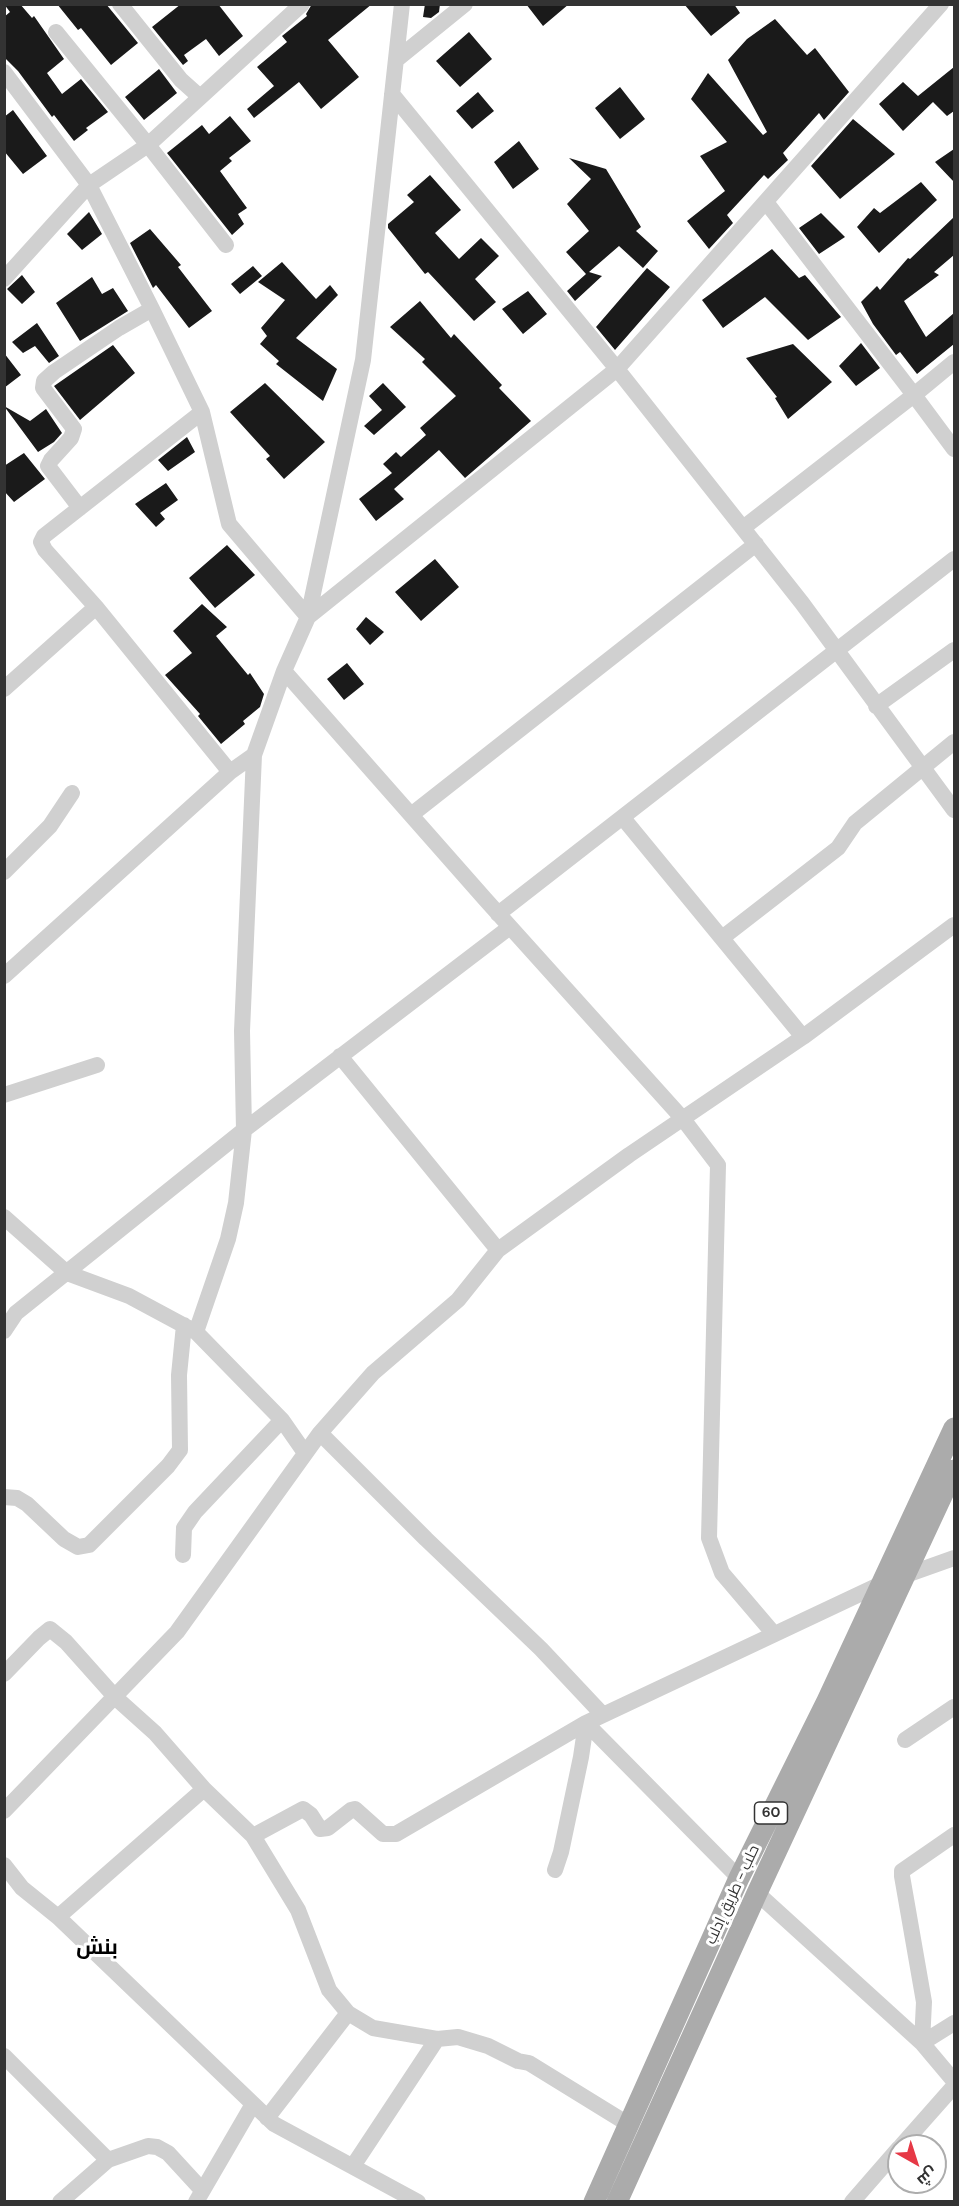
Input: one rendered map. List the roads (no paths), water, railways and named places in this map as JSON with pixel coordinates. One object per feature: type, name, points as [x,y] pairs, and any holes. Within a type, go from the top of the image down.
[{"type":"main road","name":"حلب - طريق إدلب","points":[[597,2195],[740,1878],[827,1701],[954,1428]]},
{"type":"main road","name":"حلب - طريق إدلب","points":[[619,2201],[757,1893],[954,1470]]},
{"type":"street","points":[[120,4],[181,80],[200,98]]},
{"type":"street","points":[[4,1497],[17,1498],[27,1503],[64,1539],[78,1547],[89,1545],[168,1466],[180,1450],[179,1375],[190,1329],[228,1239],[236,1203],[244,1130],[242,1031],[254,755],[284,670],[308,616],[363,360],[402,4]]},
{"type":"street","points":[[396,60],[465,4]]},
{"type":"street","points":[[308,616],[617,369],[941,4]]},
{"type":"street","points":[[4,279],[89,185],[148,145],[296,7]]},
{"type":"street","points":[[56,32],[226,245]]},
{"type":"street","points":[[4,72],[89,185],[152,309],[202,412],[229,524],[308,616]]},
{"type":"street","points":[[392,94],[617,369],[756,544],[954,810]]},
{"type":"street","points":[[766,202],[954,449]]},
{"type":"street","points":[[80,507],[48,466],[71,438],[74,429],[43,388],[44,381],[119,328],[152,309]]},
{"type":"street","points":[[743,528],[954,362]]},
{"type":"street","points":[[202,412],[44,536],[41,542],[45,550],[96,607],[230,772]]},
{"type":"street","points":[[411,815],[756,544]]},
{"type":"street","points":[[498,914],[954,559]]},
{"type":"street","points":[[8,680],[96,607]]},
{"type":"street","points":[[876,706],[954,650]]},
{"type":"street","points":[[284,670],[498,914],[683,1119],[718,1165],[709,1538],[723,1573],[774,1634]]},
{"type":"street","points":[[722,938],[838,848],[855,823],[954,742]]},
{"type":"street","points":[[4,976],[230,772],[254,755]]},
{"type":"street","points":[[4,872],[50,826],[72,793]]},
{"type":"street","points":[[623,818],[803,1037]]},
{"type":"street","points":[[4,1811],[116,1698],[177,1632],[320,1433],[373,1373],[458,1300],[498,1250],[803,1037],[954,925]]},
{"type":"street","points":[[4,1331],[16,1313],[244,1130],[510,927]]},
{"type":"street","points":[[340,1056],[498,1250]]},
{"type":"street","points":[[4,1095],[97,1065]]},
{"type":"street","points":[[4,1217],[67,1273],[129,1296],[190,1329],[282,1420],[305,1453]]},
{"type":"street","points":[[183,1555],[184,1528],[195,1512],[282,1420]]},
{"type":"street","points":[[320,1433],[541,1649],[603,1715]]},
{"type":"street","points":[[253,1836],[303,1809],[311,1815],[320,1829],[328,1828],[351,1810],[356,1809],[383,1834],[396,1834],[586,1723],[881,1584],[954,1558]]},
{"type":"street","points":[[4,1674],[50,1629],[66,1642],[116,1698],[155,1733],[204,1790],[253,1836],[298,1910],[329,1990],[348,2013],[373,2028],[437,2039],[459,2037],[488,2046],[518,2061],[529,2063],[628,2124]]},
{"type":"street","points":[[905,1740],[954,1707]]},
{"type":"street","points":[[586,1723],[740,1878]]},
{"type":"street","points":[[555,1870],[581,1757],[586,1723]]},
{"type":"street","points":[[58,1917],[204,1790]]},
{"type":"street","points":[[922,2043],[924,2002],[902,1870],[954,1834]]},
{"type":"street","points":[[4,1865],[22,1888],[58,1917],[274,2124],[418,2202]]},
{"type":"street","points":[[757,1893],[922,2043],[954,2081]]},
{"type":"street","points":[[267,2118],[348,2013]]},
{"type":"street","points":[[922,2043],[954,2023]]},
{"type":"street","points":[[352,2166],[437,2039]]},
{"type":"street","points":[[4,2056],[108,2160]]},
{"type":"street","points":[[912,2134],[954,2086]]},
{"type":"street","points":[[60,2202],[108,2160],[148,2146],[157,2146],[168,2152],[199,2196],[253,2104]]},
{"type":"street","points":[[852,2202],[887,2162]]},
{"type":"street","points":[[597,2195],[619,2201]]},
{"type":"district","name":"بنش","points":[[97,1948]]}]
